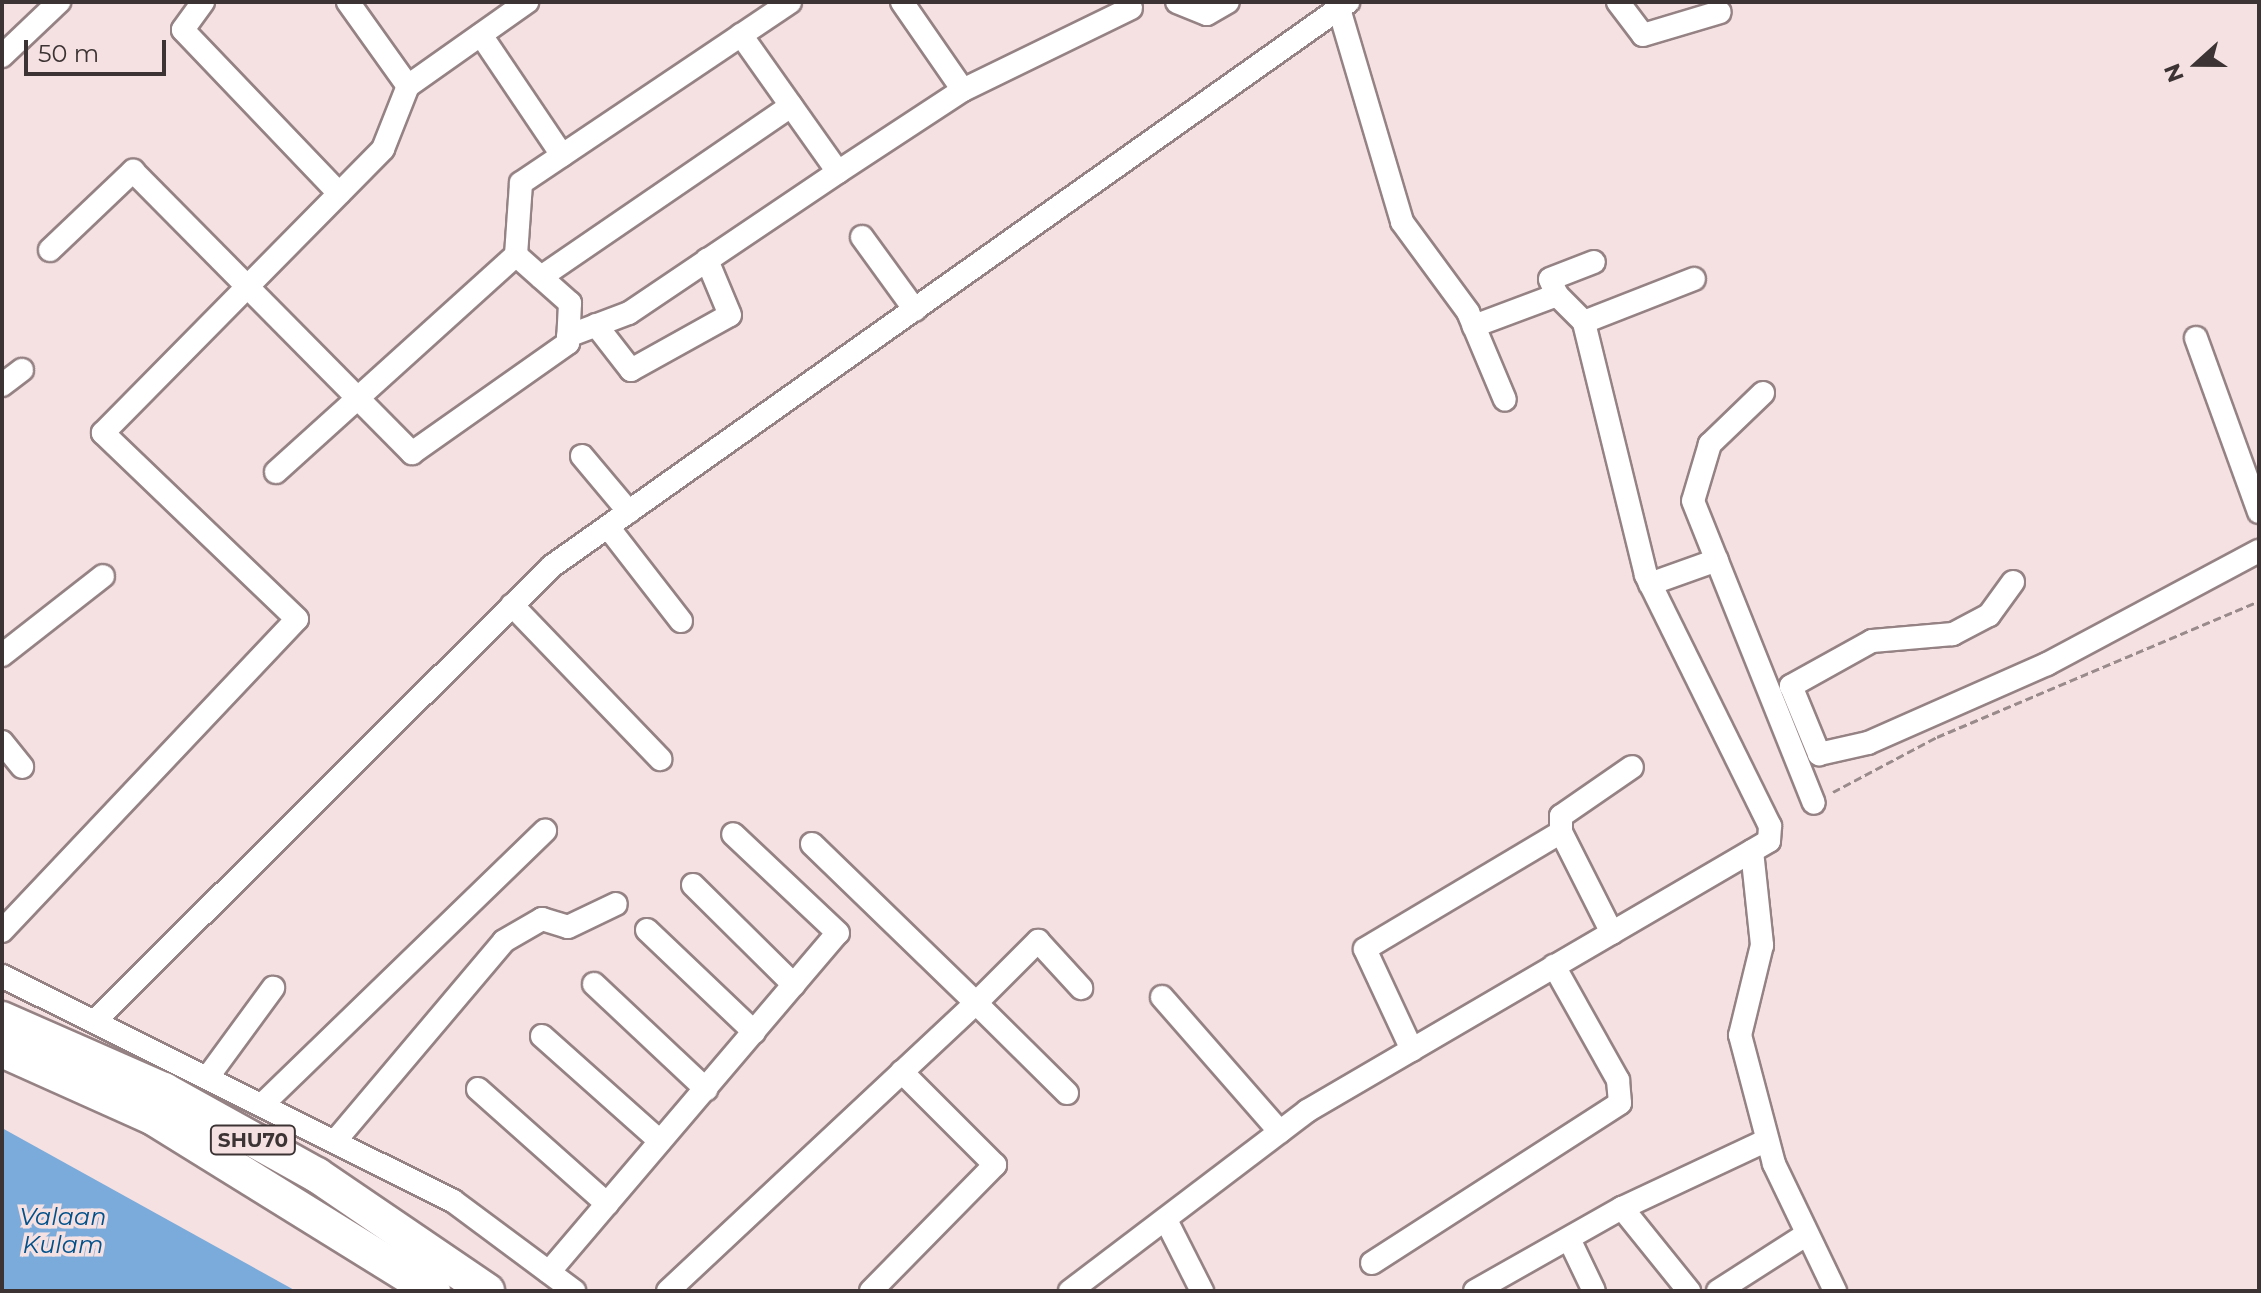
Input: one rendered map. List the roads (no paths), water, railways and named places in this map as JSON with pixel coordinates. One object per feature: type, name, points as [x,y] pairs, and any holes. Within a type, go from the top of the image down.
[{"type":"main road","name":"SHU70","points":[[2,1019],[164,1090],[317,1175],[487,1291]]},
{"type":"main road","name":"SHU70","points":[[2,1050],[152,1117],[433,1291]]},
{"type":"street","points":[[2,56],[59,2]]},
{"type":"street","points":[[203,2],[183,30],[339,193]]},
{"type":"street","points":[[348,2],[408,86]]},
{"type":"street","points":[[2,931],[297,619],[103,433],[383,149],[408,86],[527,2]]},
{"type":"street","points":[[276,472],[356,396],[516,255],[521,183],[790,2]]},
{"type":"street","points":[[902,2],[963,90]]},
{"type":"street","points":[[1177,2],[1207,14],[1228,2]]},
{"type":"street","points":[[1618,2],[1643,35],[1720,12]]},
{"type":"street","points":[[96,1020],[512,605],[608,527],[1341,4],[1402,222],[1474,326],[1505,400]]},
{"type":"street","points":[[50,250],[133,171],[412,453],[568,336],[629,313],[963,90],[1131,8]]},
{"type":"street","points":[[481,35],[562,155]]},
{"type":"street","points":[[741,35],[838,172]]},
{"type":"street","points":[[541,277],[791,106]]},
{"type":"street","points":[[862,237],[915,310]]},
{"type":"street","points":[[516,255],[570,303],[568,336]]},
{"type":"street","points":[[596,325],[631,370],[730,315],[707,260]]},
{"type":"street","points":[[1070,1291],[1280,1132],[1412,1050],[1769,841],[1770,826],[1650,584],[1584,322],[1557,295],[1550,279],[1594,262]]},
{"type":"street","points":[[1584,322],[1694,279]]},
{"type":"street","points":[[1474,326],[1557,295]]},
{"type":"street","points":[[2196,338],[2259,512]]},
{"type":"street","points":[[2,385],[22,370]]},
{"type":"street","points":[[1763,393],[1710,444],[1693,501],[1814,803]]},
{"type":"street","points":[[582,456],[629,512]]},
{"type":"street","points":[[608,527],[681,621]]},
{"type":"street","points":[[2013,582],[1989,615],[1953,634],[1872,641],[1791,686],[1819,754],[1868,743],[2047,664],[2259,551]]},
{"type":"street","points":[[1650,584],[1717,560]]},
{"type":"street","points":[[2,655],[103,576]]},
{"type":"street","points":[[512,605],[660,759]]},
{"type":"street","points":[[2,742],[22,767]]},
{"type":"street","points":[[1612,933],[1561,832],[1561,816],[1632,767]]},
{"type":"street","points":[[265,1102],[545,831]]},
{"type":"street","points":[[1412,1050],[1365,949],[1561,832]]},
{"type":"street","points":[[549,1272],[838,933],[733,834]]},
{"type":"street","points":[[812,844],[1067,1093]]},
{"type":"street","points":[[1752,851],[1762,945],[1740,1035],[1767,1140],[1804,1236],[1835,1291]]},
{"type":"street","points":[[693,885],[794,985]]},
{"type":"street","points":[[336,1140],[504,941],[542,919],[568,927],[616,904]]},
{"type":"street","points":[[647,930],[754,1032]]},
{"type":"street","points":[[668,1291],[976,1003],[1038,941],[1081,988]]},
{"type":"street","points":[[1372,1263],[1620,1103],[1618,1080],[1554,966]]},
{"type":"street","points":[[2,976],[210,1074],[453,1201],[574,1291]]},
{"type":"street","points":[[594,984],[706,1089]]},
{"type":"street","points":[[210,1074],[273,988]]},
{"type":"street","points":[[1162,997],[1280,1132]]},
{"type":"street","points":[[542,1036],[660,1141]]},
{"type":"street","points":[[871,1291],[995,1165],[902,1072]]},
{"type":"street","points":[[478,1089],[607,1204]]},
{"type":"street","points":[[1475,1291],[1570,1241],[1622,1208],[1767,1140]]},
{"type":"street","points":[[1622,1208],[1689,1291]]},
{"type":"street","points":[[1166,1220],[1202,1291]]},
{"type":"street","points":[[1718,1291],[1804,1236]]},
{"type":"street","points":[[1570,1241],[1594,1291]]},
{"type":"water","name":"Valaan Kulam","points":[[2,1128],[296,1291],[2,1291]]}]
